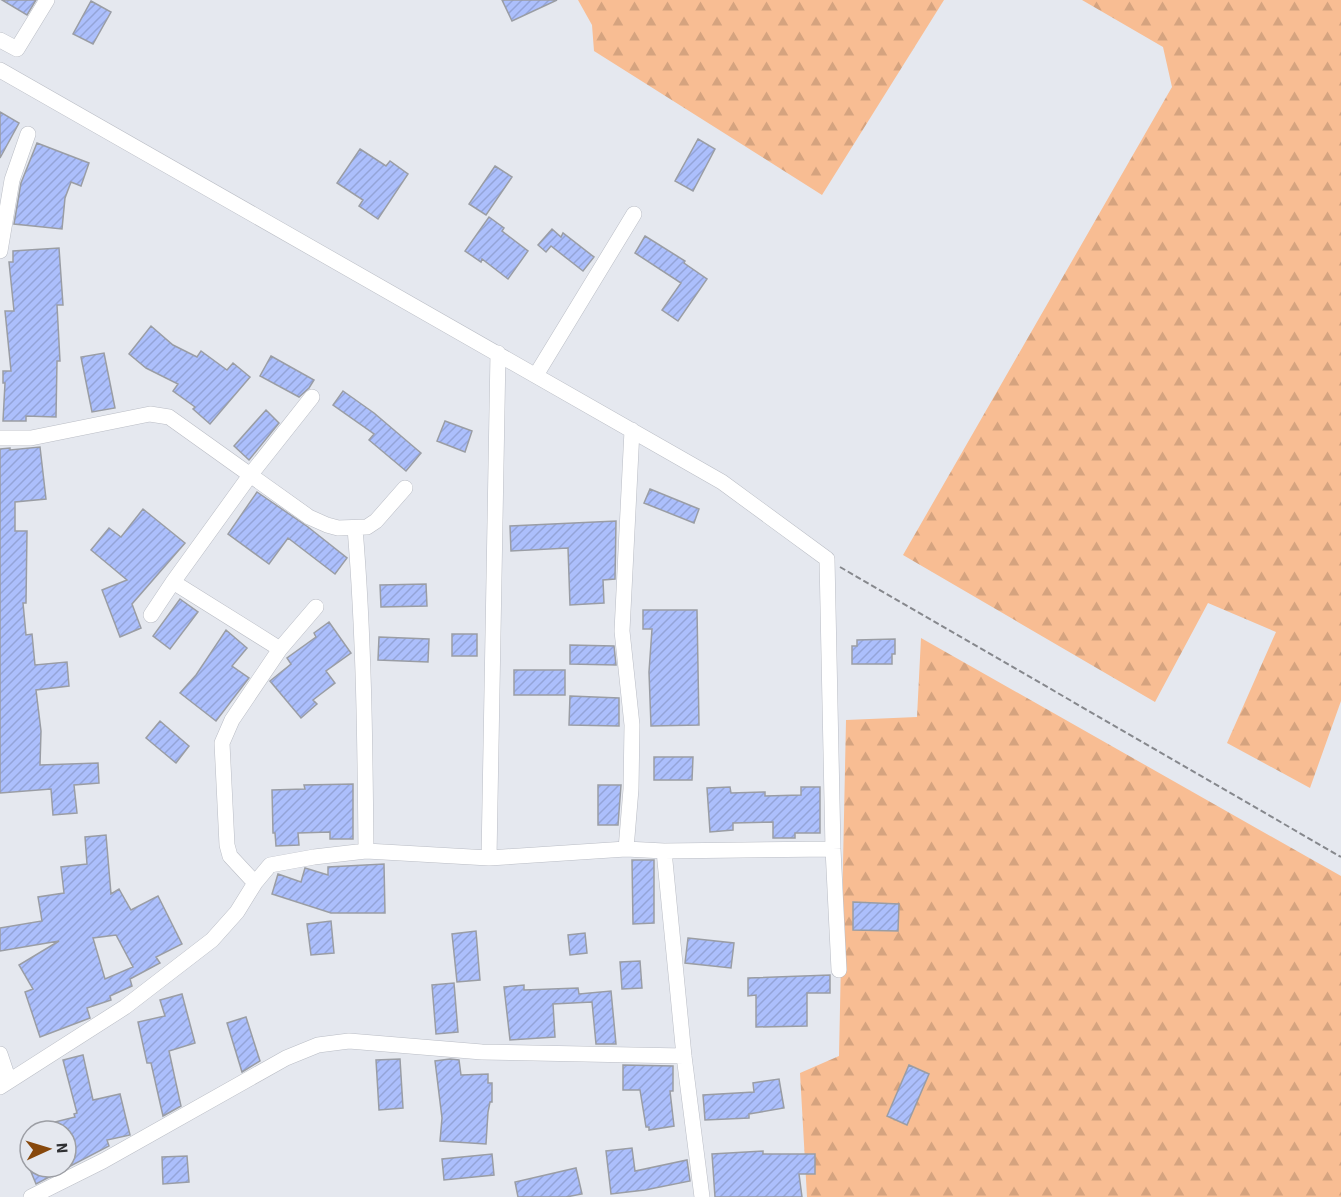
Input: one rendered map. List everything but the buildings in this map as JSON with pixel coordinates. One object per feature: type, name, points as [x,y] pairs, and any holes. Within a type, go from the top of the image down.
[{"type":"street","points":[[0,40],[17,49],[47,0]]},
{"type":"street","points":[[0,70],[722,482],[827,559],[833,849],[839,970]]},
{"type":"street","points":[[0,251],[12,180],[28,134]]},
{"type":"street","points":[[536,375],[634,214]]},
{"type":"street","points":[[489,858],[498,353]]},
{"type":"street","points":[[151,615],[251,474],[312,397]]},
{"type":"street","points":[[0,438],[31,438],[150,414],[169,417],[309,517],[338,528],[367,526],[376,521],[405,488]]},
{"type":"street","points":[[626,849],[631,789],[632,725],[622,631],[632,430]]},
{"type":"street","points":[[355,528],[365,731],[366,851]]},
{"type":"street","points":[[173,582],[280,649]]},
{"type":"street","points":[[255,883],[230,856],[227,845],[222,743],[232,720],[280,649],[316,607]]},
{"type":"street","points":[[0,1054],[5,1084],[126,1007],[212,940],[237,912],[255,883],[270,865],[366,851],[489,858],[626,849],[664,851],[833,849]]},
{"type":"street","points":[[664,851],[684,1056],[702,1197]]},
{"type":"street","points":[[31,1197],[103,1161],[286,1058],[318,1045],[349,1041],[482,1052],[684,1056]]},
{"type":"path","points":[[827,559],[1341,857]]},
{"type":"green space","points":[[578,0],[944,0],[822,195],[594,51],[592,25]]},
{"type":"green space","points":[[1082,0],[1341,0],[1341,701],[1310,788],[1227,743],[1276,632],[1208,603],[1155,702],[903,555],[1172,87],[1163,47]]},
{"type":"green space","points":[[921,638],[1341,876],[1341,1197],[807,1197],[800,1073],[839,1056],[846,720],[917,717]]}]
